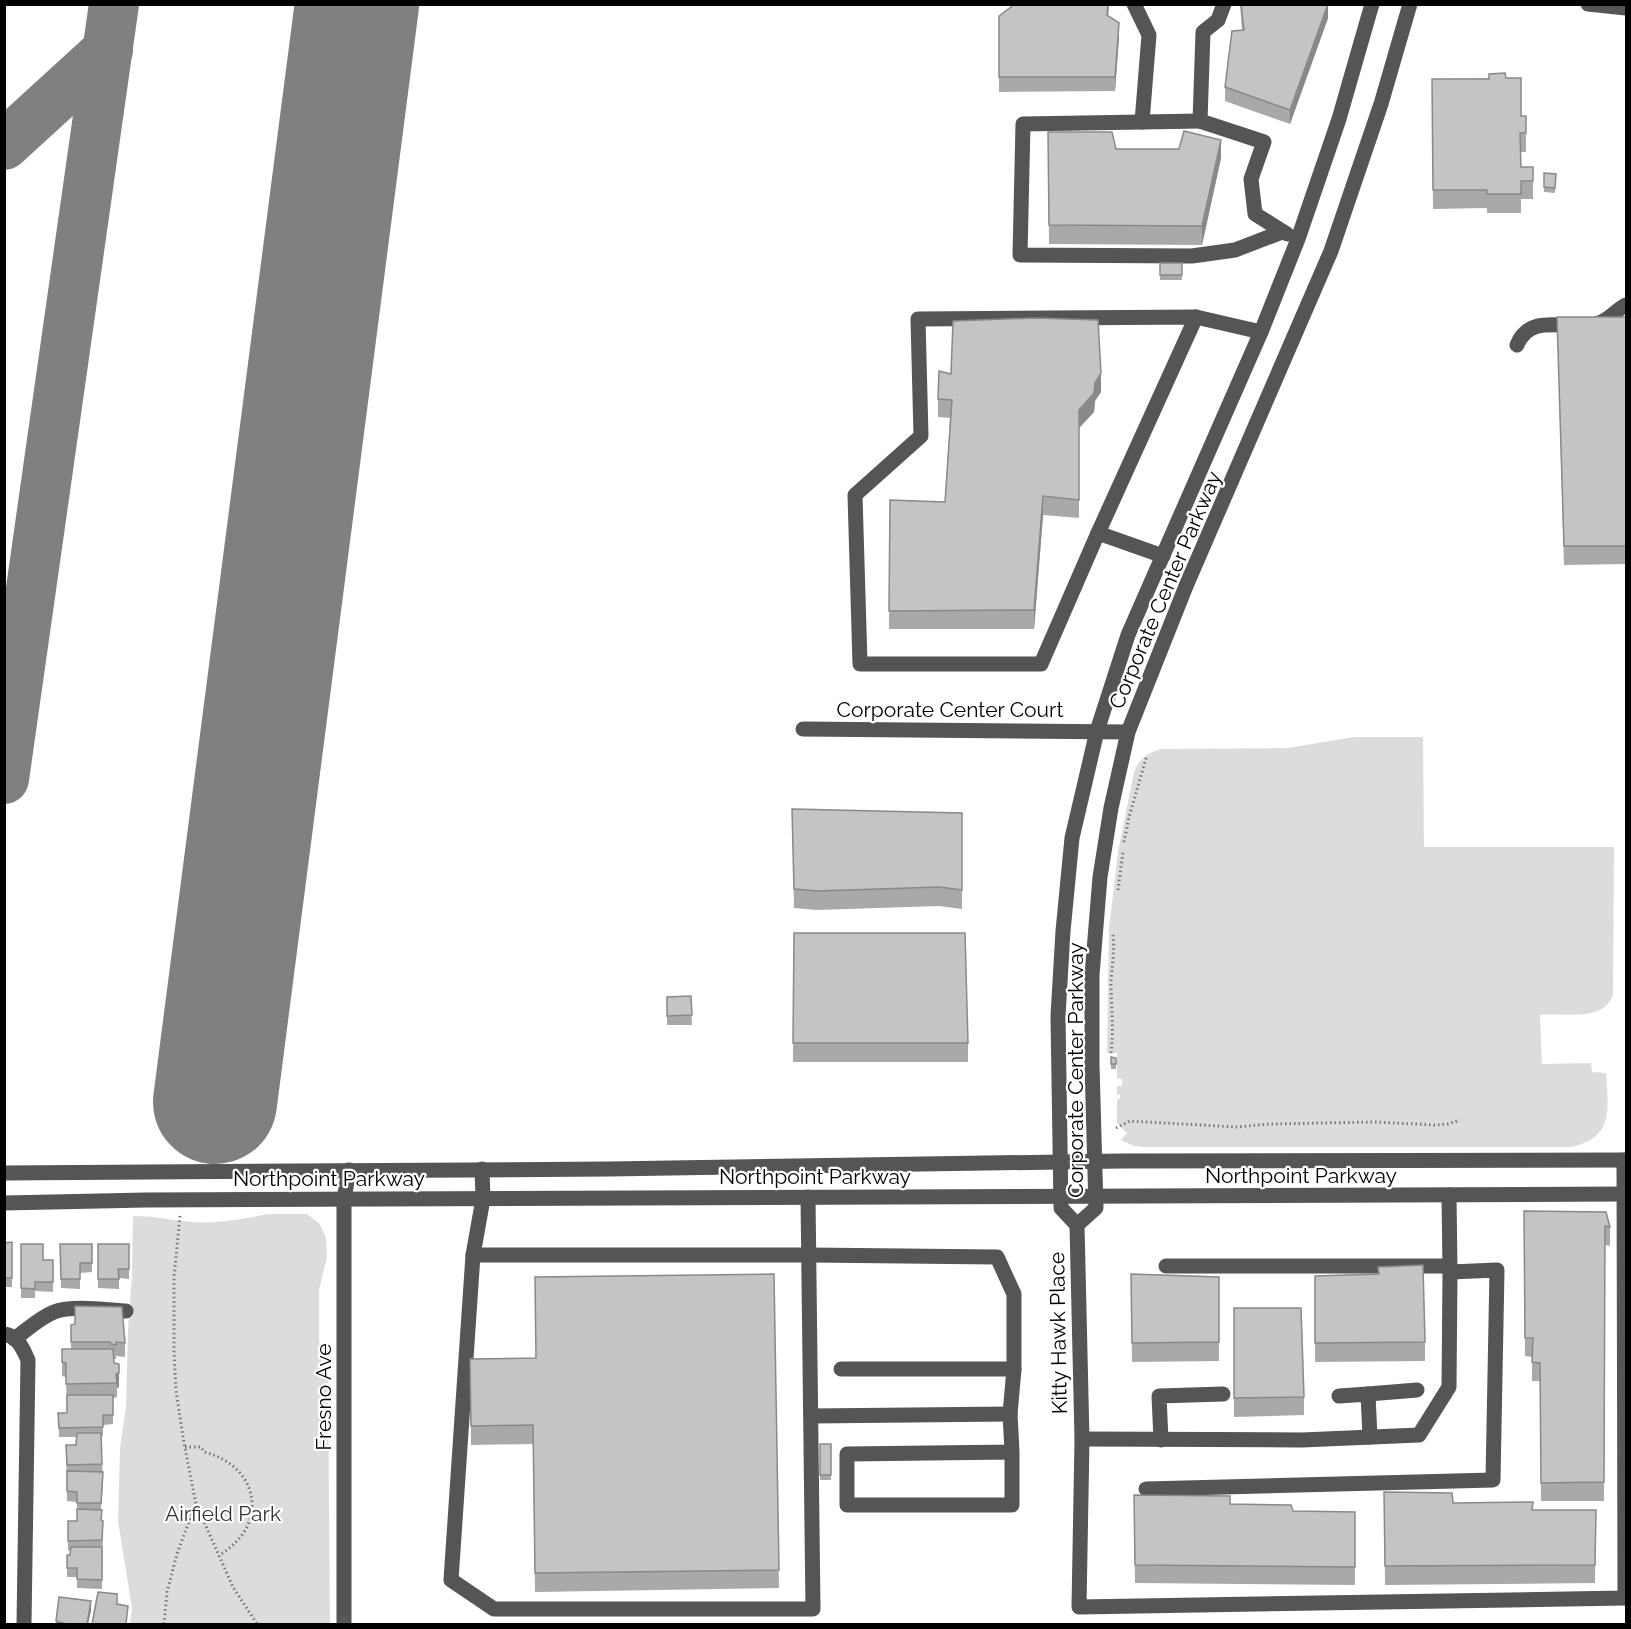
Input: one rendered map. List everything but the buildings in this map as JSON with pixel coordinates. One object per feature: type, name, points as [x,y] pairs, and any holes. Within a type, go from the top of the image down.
[{"type":"street","points":[[1134,4],[1149,35],[1142,122]]},
{"type":"street","points":[[1200,121],[1203,32],[1218,20],[1224,4]]},
{"type":"street","name":"Corporate Center Parkway","points":[[1372,4],[1339,119],[1298,239],[1261,332],[1128,635],[1097,731],[1072,838],[1058,1016],[1061,1208],[1077,1225],[1096,1208],[1092,975],[1101,877],[1112,808],[1128,732],[1186,586],[1331,251],[1381,104],[1410,4]]},
{"type":"street","points":[[1588,4],[1626,8]]},
{"type":"street","points":[[1282,232],[1235,250],[1192,256],[1020,255],[1023,124],[1200,121],[1264,142],[1251,179],[1255,214],[1282,232],[1298,239]]},
{"type":"street","points":[[1517,345],[1524,333],[1537,325],[1597,324],[1626,305]]},
{"type":"street","points":[[1196,317],[1041,664],[860,664],[855,495],[921,436],[918,319],[1196,317],[1261,332]]},
{"type":"street","points":[[1098,533],[1163,556]]},
{"type":"street","name":"Corporate Center Court","points":[[803,729],[1128,732]]},
{"type":"street","points":[[1625,1160],[1625,1194]]},
{"type":"street","name":"Northpoint Parkway","points":[[4,1173],[1060,1162],[1625,1160]]},
{"type":"street","points":[[482,1169],[483,1198],[473,1255],[451,1580],[494,1609],[813,1609],[808,1197]]},
{"type":"street","name":"Fresno Ave","points":[[344,1624],[344,1199],[349,1170]]},
{"type":"street","name":"Northpoint Parkway","points":[[4,1203],[483,1198],[1625,1194]]},
{"type":"street","name":"Kitty Hawk Place","points":[[1077,1225],[1082,1439],[1079,1607],[1626,1598],[1625,1194]]},
{"type":"street","points":[[1082,1439],[1302,1440],[1419,1435],[1449,1387],[1449,1195]]},
{"type":"street","points":[[473,1255],[998,1257],[1014,1294],[1014,1369],[1010,1414],[1012,1452],[1012,1505],[847,1505],[847,1454],[1012,1452]]},
{"type":"street","points":[[1146,1489],[1493,1480],[1497,1270],[1166,1266]]},
{"type":"street","points":[[24,1624],[28,1360],[21,1345],[9,1337],[54,1312],[126,1311]]},
{"type":"street","points":[[841,1369],[1014,1369]]},
{"type":"street","points":[[1339,1396],[1417,1390]]},
{"type":"street","points":[[1161,1440],[1159,1396],[1223,1394]]},
{"type":"street","points":[[1368,1394],[1370,1437]]},
{"type":"street","points":[[811,1416],[1010,1414]]},
{"type":"path","points":[[1117,894],[1129,817],[1147,755]]},
{"type":"path","points":[[1111,1053],[1113,1015],[1111,982],[1115,950],[1113,934]]},
{"type":"path","points":[[1116,1128],[1130,1121],[1236,1127],[1374,1122],[1436,1125],[1460,1120]]},
{"type":"path","points":[[180,1216],[174,1277],[174,1352],[176,1391],[185,1447],[196,1504],[233,1587],[257,1624]]},
{"type":"path","points":[[185,1447],[201,1447],[204,1452],[232,1464],[242,1473],[250,1494],[252,1504],[246,1529],[235,1545],[219,1555]]},
{"type":"path","points":[[164,1624],[167,1592],[177,1554],[196,1504]]},
{"type":"green space","points":[[1354,737],[1423,737],[1424,847],[1614,847],[1613,995],[1601,1010],[1592,1013],[1540,1015],[1542,1064],[1591,1063],[1592,1072],[1606,1073],[1608,1098],[1606,1120],[1595,1137],[1585,1143],[1571,1147],[1144,1147],[1134,1146],[1121,1140],[1127,1133],[1117,1123],[1117,1099],[1120,1099],[1120,1095],[1117,1094],[1117,1086],[1122,1086],[1122,1079],[1117,1078],[1117,1053],[1107,1053],[1109,929],[1118,852],[1134,772],[1138,763],[1152,752],[1161,749],[1288,748]]},
{"type":"green space","name":"Airfield Park","points":[[267,1214],[307,1214],[319,1223],[326,1237],[327,1257],[319,1290],[319,1341],[328,1374],[330,1624],[130,1624],[132,1608],[118,1521],[120,1448],[126,1406],[133,1216],[215,1222]]},
{"type":"taxiway","points":[[4,779],[114,4]]},
{"type":"taxiway","points":[[4,145],[108,50]]},
{"type":"runway","points":[[215,1102],[357,4]]}]
